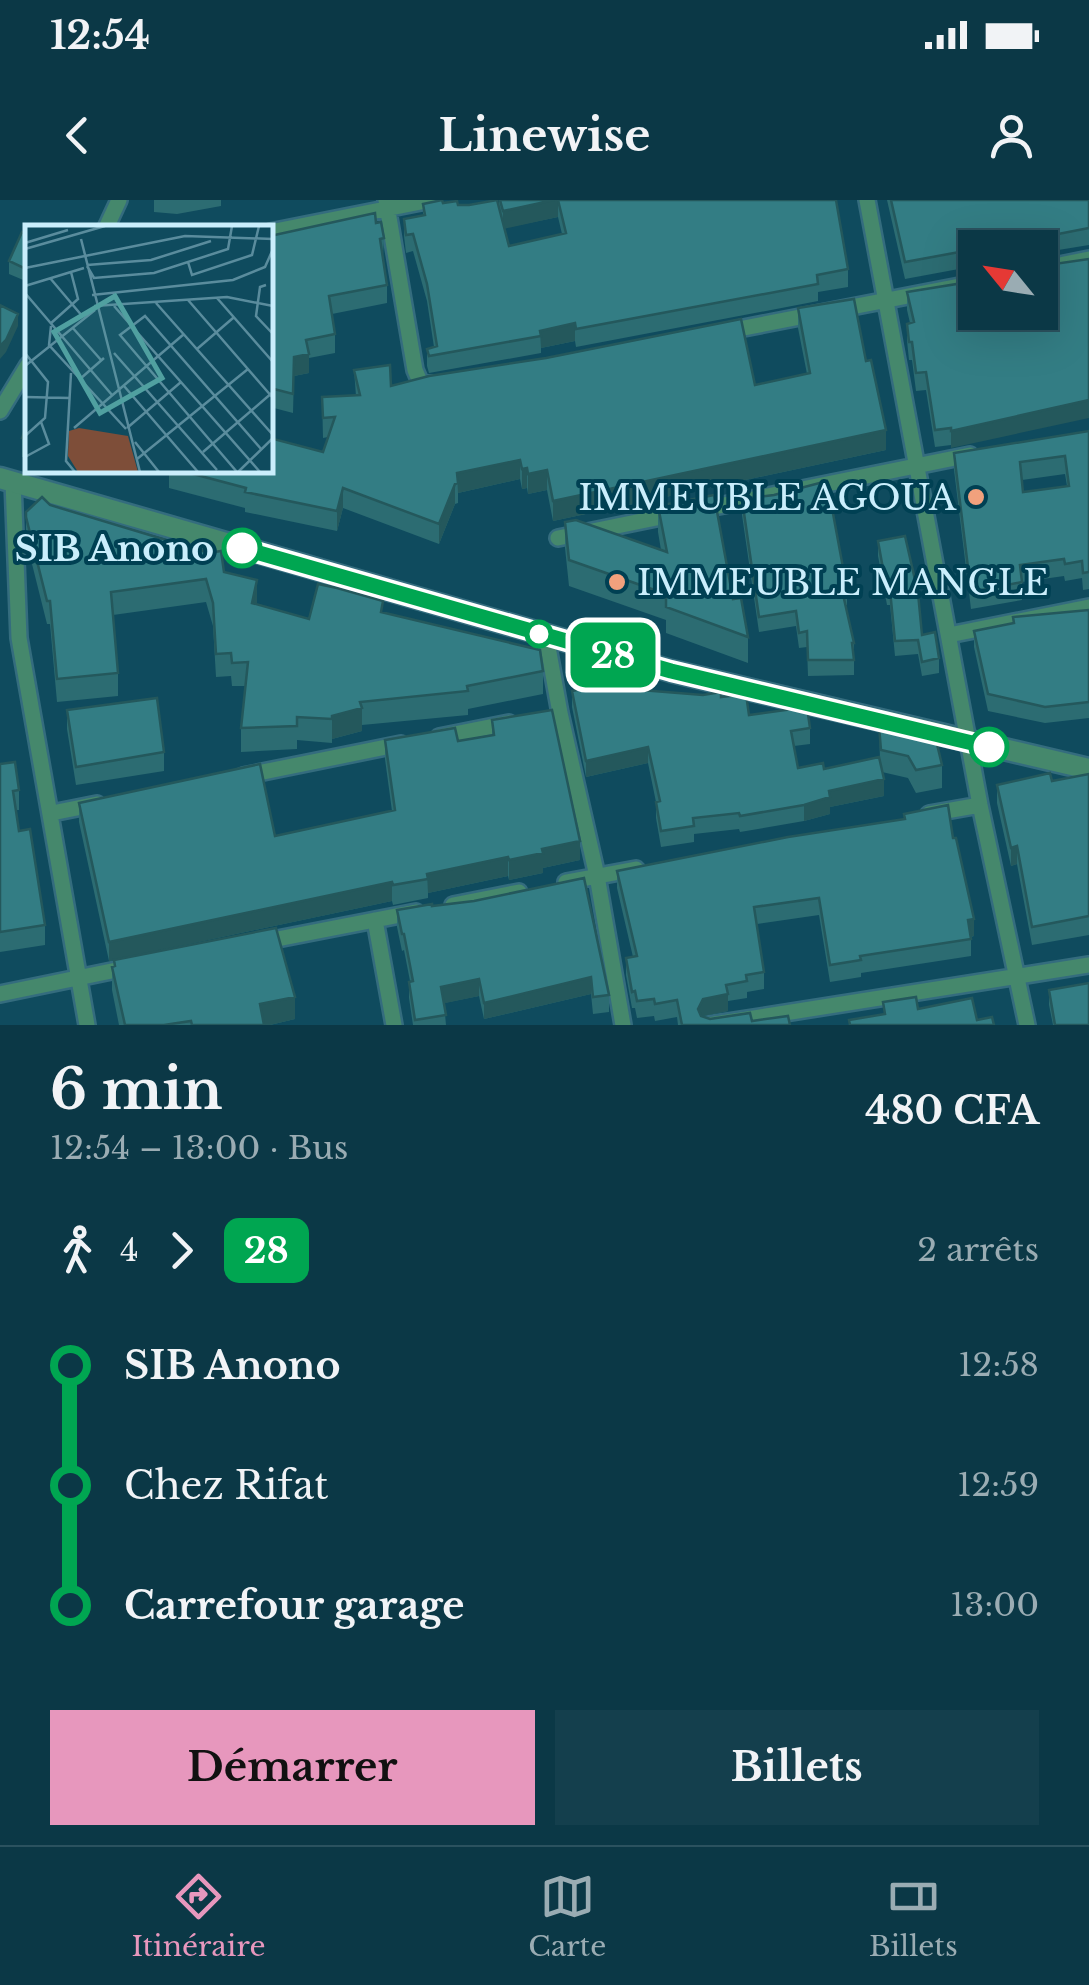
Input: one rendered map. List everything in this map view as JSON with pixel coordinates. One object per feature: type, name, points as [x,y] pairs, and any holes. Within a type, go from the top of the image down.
[{"type":"street","points":[[107,225],[119,200]]},
{"type":"street","points":[[272,232],[387,204],[432,200]]},
{"type":"street","points":[[867,200],[980,805],[1027,1025]]},
{"type":"street","points":[[387,204],[414,370],[421,384],[452,381]]},
{"type":"street","points":[[1058,265],[1089,259]]},
{"type":"street","points":[[698,336],[958,287]]},
{"type":"street","points":[[0,411],[25,370]]},
{"type":"street","points":[[558,538],[994,451]]},
{"type":"street","points":[[87,1025],[19,638],[6,480],[671,671],[1089,770]]},
{"type":"street","points":[[949,635],[1089,607]]},
{"type":"street","points":[[546,636],[598,876],[623,1025]]},
{"type":"street","points":[[0,642],[19,638]]},
{"type":"street","points":[[540,717],[560,713]]},
{"type":"street","points":[[228,778],[520,721]]},
{"type":"street","points":[[52,813],[111,802]]},
{"type":"street","points":[[903,819],[980,805]]},
{"type":"street","points":[[245,945],[655,865]]},
{"type":"street","points":[[375,920],[394,1025]]},
{"type":"street","points":[[0,994],[152,962]]},
{"type":"street","points":[[710,1025],[1089,966]]},
{"type":"street","points":[[826,1007],[829,1025]]},
{"type":"building","points":[[442,200],[469,205],[497,200],[509,246],[566,233],[558,200],[836,200],[848,269],[817,275],[818,284],[576,329],[575,323],[540,331],[541,336],[429,356],[427,349],[437,346],[427,284],[413,234],[406,235],[404,219],[425,215],[423,204]]},
{"type":"building","points":[[500,200],[554,200],[503,211]]},
{"type":"building","points":[[891,200],[1089,200],[1089,228],[1058,234],[1058,230],[958,230],[958,252],[905,262]]},
{"type":"building","points":[[375,213],[384,238],[380,239],[387,285],[329,296],[335,334],[306,340],[309,354],[294,357],[293,394],[272,389],[272,236]]},
{"type":"building","points":[[22,232],[25,234],[25,269],[9,261]]},
{"type":"building","points":[[1089,259],[1089,400],[951,431],[935,430],[926,372],[916,373],[909,342],[907,324],[914,322],[907,292],[958,284],[958,330],[1058,330],[1058,263]]},
{"type":"building","points":[[854,299],[866,361],[871,360],[886,430],[553,501],[547,470],[528,474],[520,460],[457,473],[458,483],[439,524],[343,488],[337,511],[245,492],[246,488],[186,472],[272,472],[272,439],[323,452],[335,417],[323,418],[322,397],[360,395],[354,370],[390,365],[391,386],[741,319],[755,385],[810,373],[798,308]]},
{"type":"building","points":[[0,305],[18,314],[0,346]]},
{"type":"building","points":[[1089,431],[1089,572],[1083,573],[1082,561],[1065,564],[1064,559],[1020,565],[1022,582],[971,592],[954,453]],"holes":[[[1065,456],[1069,486],[1023,492],[1020,462]]]},
{"type":"building","points":[[827,481],[847,589],[842,590],[854,660],[808,660],[807,631],[799,633],[796,611],[759,617],[742,499]]},
{"type":"building","points":[[714,495],[733,599],[741,598],[748,637],[666,607],[666,594],[569,560],[565,522],[576,520],[667,552],[658,506]]},
{"type":"building","points":[[42,497],[50,505],[209,553],[221,551],[224,572],[257,580],[252,603],[309,619],[318,584],[337,588],[383,601],[381,612],[540,650],[543,671],[467,686],[468,691],[360,702],[362,708],[332,719],[297,717],[297,726],[241,728],[248,662],[232,663],[231,653],[216,654],[213,603],[206,579],[111,592],[118,673],[57,679],[50,601],[26,517],[26,512]]},
{"type":"building","points":[[905,536],[918,593],[922,635],[935,632],[939,658],[922,662],[918,640],[895,641],[890,590],[887,591],[878,541]]},
{"type":"building","points":[[1089,610],[1089,702],[1045,707],[988,694],[974,631],[1014,623],[1013,617]]},
{"type":"building","points":[[627,680],[629,689],[703,695],[721,692],[721,697],[746,694],[749,715],[807,707],[810,728],[791,731],[798,768],[823,763],[824,769],[879,757],[884,779],[829,791],[830,797],[804,805],[740,816],[739,813],[693,818],[694,826],[661,831],[656,802],[660,801],[648,747],[586,761],[572,691]]},
{"type":"building","points":[[157,698],[164,752],[76,767],[67,710]]},
{"type":"building","points":[[552,710],[580,841],[542,849],[543,853],[427,874],[428,879],[393,885],[392,882],[109,942],[79,803],[260,764],[275,836],[395,810],[385,740],[455,728],[458,741],[494,735],[492,720]]},
{"type":"building","points":[[879,726],[918,732],[936,740],[942,765],[916,770],[908,756],[881,750]]},
{"type":"building","points":[[15,762],[19,790],[13,791],[19,831],[30,829],[45,925],[0,932],[0,764]]},
{"type":"building","points":[[1050,773],[1052,781],[1089,774],[1089,916],[1032,927],[1017,846],[1011,848],[997,785]]},
{"type":"building","points":[[948,805],[974,919],[968,920],[971,939],[860,956],[861,960],[830,965],[819,898],[754,907],[764,972],[746,975],[747,981],[726,985],[728,994],[703,999],[698,1009],[701,1016],[710,1019],[750,1013],[752,1021],[788,1016],[790,1025],[682,1025],[677,1000],[655,1004],[654,999],[637,1001],[626,958],[637,956],[617,871],[788,837],[905,819],[904,814]]},
{"type":"building","points":[[584,878],[609,995],[593,997],[591,977],[484,1003],[479,979],[441,987],[446,1015],[415,1020],[409,982],[413,981],[397,910],[474,901]]},
{"type":"building","points":[[276,928],[295,997],[260,1004],[264,1025],[192,1025],[191,1021],[125,1025],[112,967],[114,960]]},
{"type":"building","points":[[1089,983],[1089,1025],[1055,1025],[1049,990]]},
{"type":"building","points":[[916,997],[918,1009],[972,998],[977,1020],[992,1017],[994,1025],[850,1025],[849,1020],[885,1014],[883,1002]]},
{"type":"bus line","name":"28","points":[[242,548],[671,671],[989,747]]},
{"type":"place","name":"IMMEUBLE AGOUA","points":[[976,497]]},
{"type":"place","name":"SIB Anono","points":[[242,548]]},
{"type":"place","name":"IMMEUBLE MANGLE","points":[[617,582]]}]
